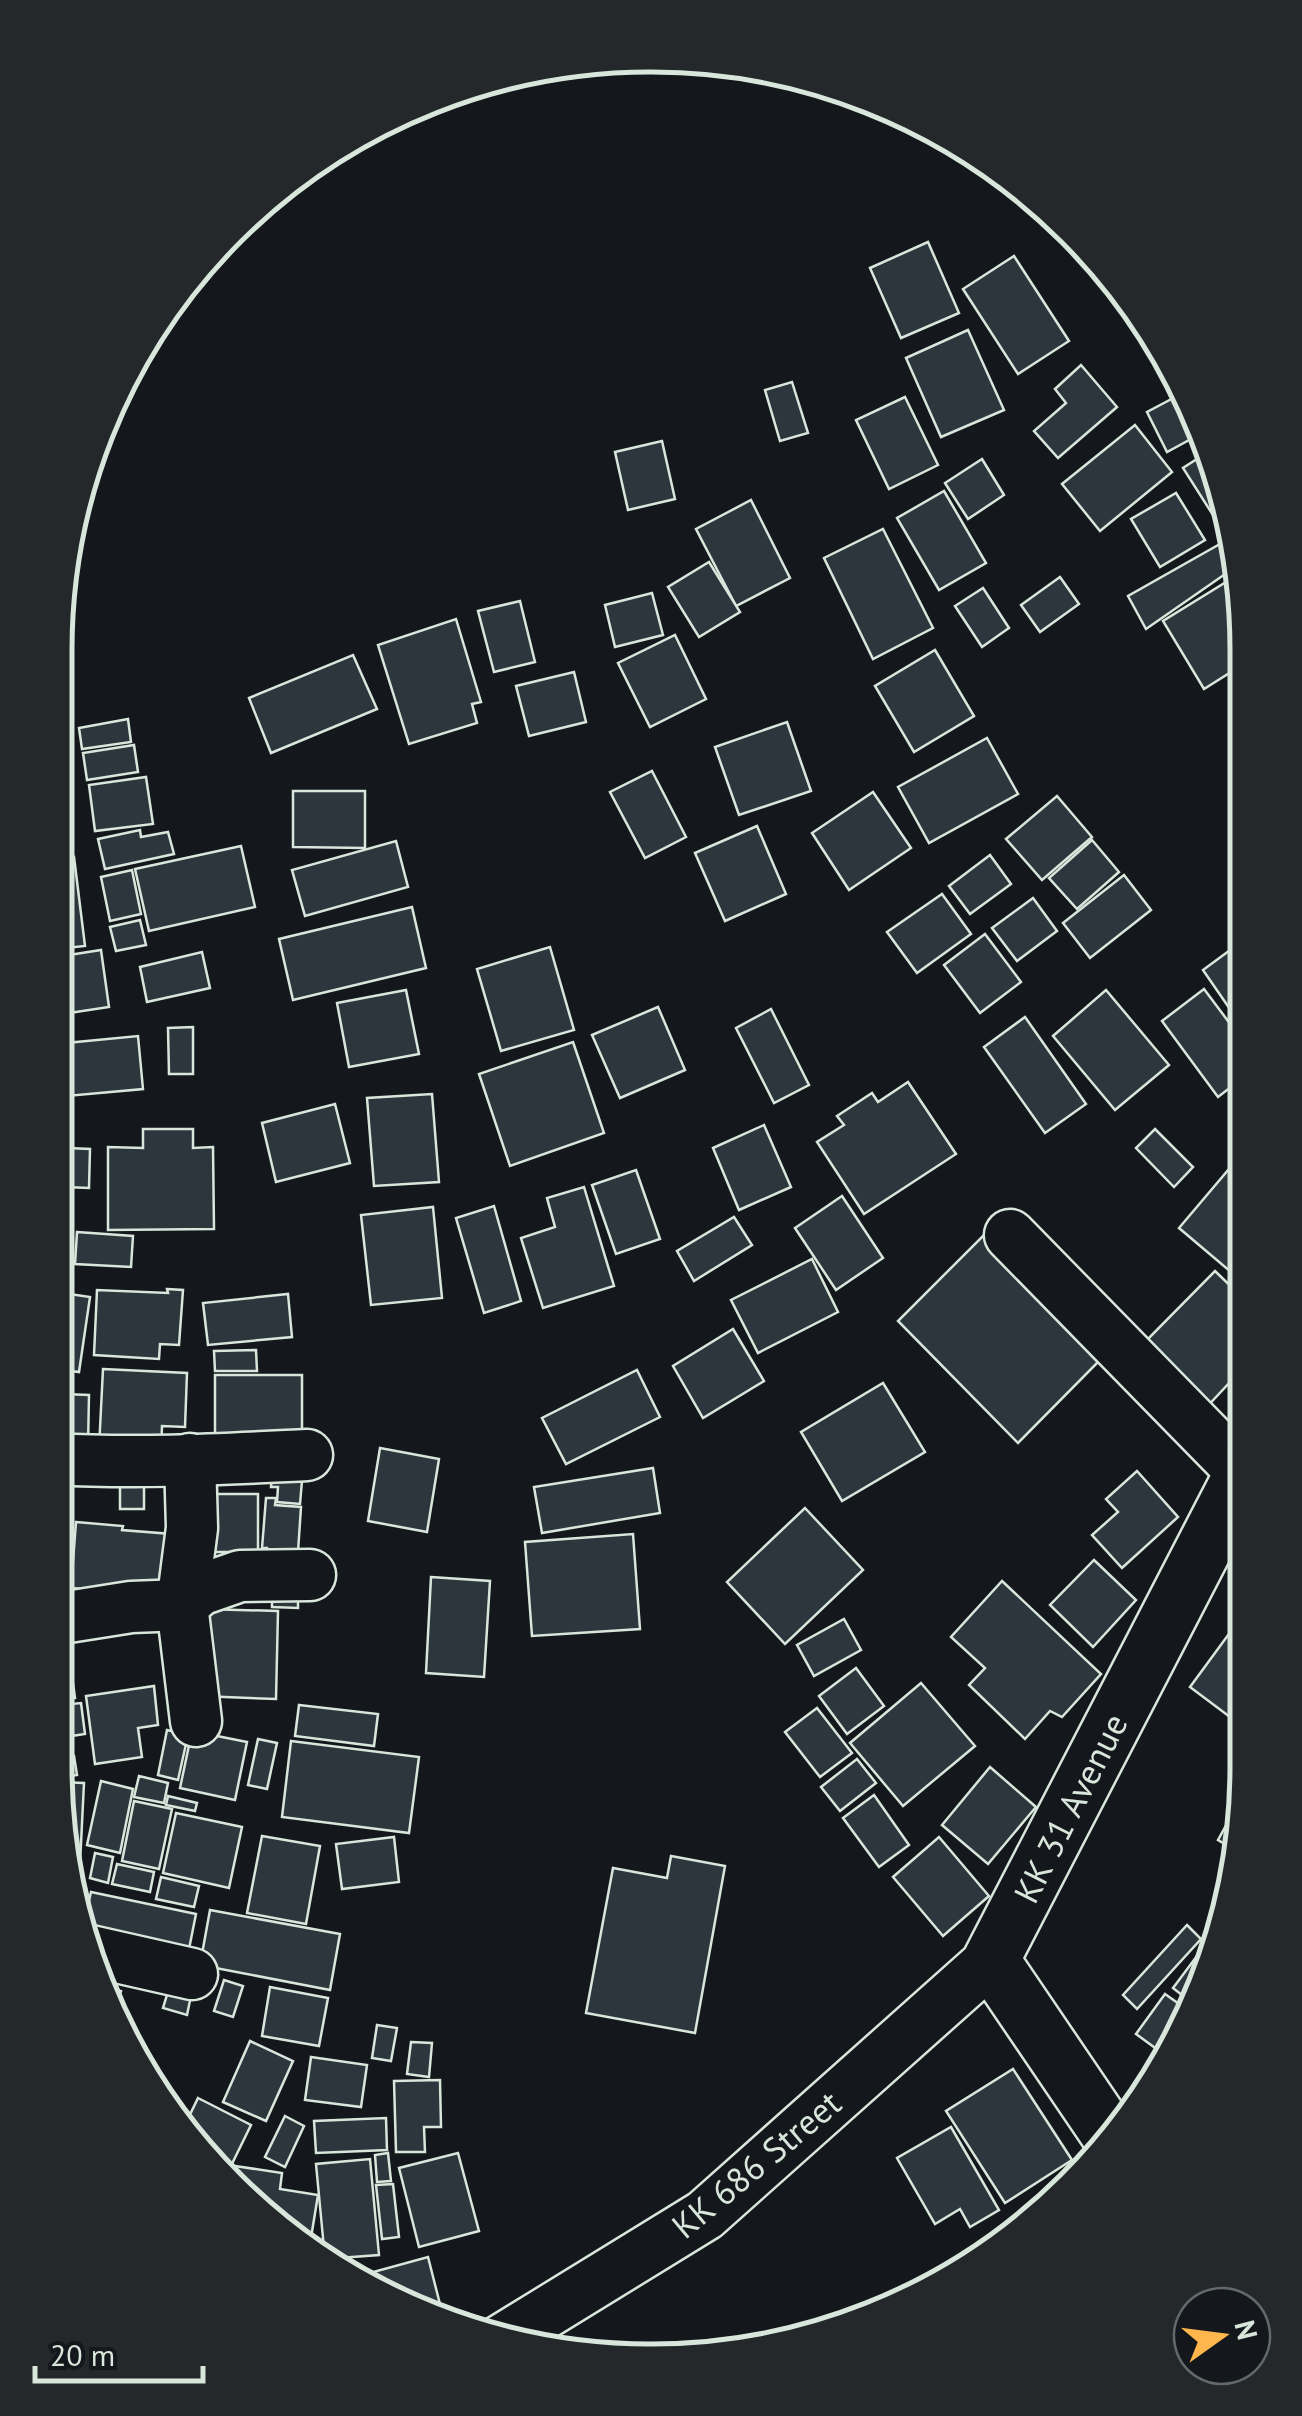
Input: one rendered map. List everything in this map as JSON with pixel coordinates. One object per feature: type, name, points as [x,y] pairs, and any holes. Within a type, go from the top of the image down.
[{"type":"street","points":[[1010,1236],[1230,1457]]},
{"type":"street","points":[[72,1460],[307,1455]]},
{"type":"street","points":[[190,1459],[192,1528],[182,1605],[196,1721]]},
{"type":"street","name":"KK 31 Avenue","points":[[992,1960],[1230,1498]]},
{"type":"street","points":[[72,1615],[131,1606],[182,1605],[200,1590],[240,1576],[310,1575]]},
{"type":"street","points":[[104,1954],[192,1974]]},
{"type":"street","points":[[992,1960],[1103,2125]]},
{"type":"street","name":"KK 686 Street","points":[[521,2328],[705,2215],[992,1960]]},
{"type":"building","points":[[928,242],[959,313],[901,338],[870,268]]},
{"type":"building","points":[[1014,256],[1069,341],[1018,374],[963,289]]},
{"type":"building","points":[[968,330],[1004,410],[941,437],[906,358]]},
{"type":"building","points":[[1081,365],[1117,407],[1058,458],[1034,431],[1066,403],[1055,389]]},
{"type":"building","points":[[792,382],[808,433],[780,441],[765,390]]},
{"type":"building","points":[[905,397],[938,465],[889,489],[856,420]]},
{"type":"building","points":[[1172,399],[1189,440],[1167,452],[1147,412]]},
{"type":"building","points":[[1135,425],[1172,472],[1100,531],[1062,484]]},
{"type":"building","points":[[662,441],[675,499],[628,510],[615,452]]},
{"type":"building","points":[[982,459],[1004,495],[968,519],[945,483]]},
{"type":"building","points":[[1197,459],[1213,515],[1183,468]]},
{"type":"building","points":[[944,491],[986,563],[939,590],[897,518]]},
{"type":"building","points":[[1176,493],[1205,540],[1160,567],[1131,519]]},
{"type":"building","points":[[751,500],[790,578],[736,606],[696,529]]},
{"type":"building","points":[[883,529],[933,628],[873,659],[824,558]]},
{"type":"building","points":[[1219,544],[1225,574],[1146,629],[1128,596]]},
{"type":"building","points":[[709,562],[740,612],[699,637],[668,587]]},
{"type":"building","points":[[1060,577],[1079,604],[1040,632],[1021,605]]},
{"type":"building","points":[[1226,582],[1230,673],[1204,689],[1163,621]]},
{"type":"building","points":[[983,588],[1009,628],[982,647],[955,606]]},
{"type":"building","points":[[652,593],[663,635],[615,647],[605,605]]},
{"type":"building","points":[[520,601],[535,662],[494,672],[478,611]]},
{"type":"building","points":[[456,619],[481,702],[472,704],[477,723],[409,744],[378,645]]},
{"type":"building","points":[[675,635],[706,699],[650,727],[618,663]]},
{"type":"building","points":[[935,650],[974,716],[914,752],[875,686]]},
{"type":"building","points":[[353,655],[377,709],[271,753],[249,698]]},
{"type":"building","points":[[574,672],[586,722],[529,736],[516,686]]},
{"type":"building","points":[[128,719],[131,742],[82,749],[79,728]]},
{"type":"building","points":[[787,722],[811,791],[739,815],[715,747]]},
{"type":"building","points":[[987,738],[1018,794],[929,843],[898,787]]},
{"type":"building","points":[[134,745],[138,772],[87,780],[83,753]]},
{"type":"building","points":[[652,771],[686,837],[645,858],[610,792]]},
{"type":"building","points":[[146,777],[153,824],[95,831],[89,785]]},
{"type":"building","points":[[293,791],[365,791],[365,848],[293,847]]},
{"type":"building","points":[[873,792],[911,848],[849,890],[812,833]]},
{"type":"building","points":[[1057,796],[1092,837],[1042,880],[1006,839]]},
{"type":"building","points":[[757,826],[786,894],[725,921],[695,853]]},
{"type":"building","points":[[140,830],[141,837],[168,832],[174,854],[105,869],[98,839]]},
{"type":"building","points":[[1092,840],[1119,872],[1077,909],[1049,878]]},
{"type":"building","points":[[396,841],[408,887],[305,916],[292,870]]},
{"type":"building","points":[[241,846],[255,907],[149,931],[135,869]]},
{"type":"building","points":[[990,855],[1011,884],[970,914],[949,886]]},
{"type":"building","points":[[72,857],[85,946],[72,947]]},
{"type":"building","points":[[132,870],[141,914],[110,921],[101,877]]},
{"type":"building","points":[[1124,875],[1151,910],[1090,958],[1063,923]]},
{"type":"building","points":[[942,894],[971,934],[917,973],[887,932]]},
{"type":"building","points":[[1033,898],[1057,931],[1017,961],[992,928]]},
{"type":"building","points":[[412,907],[426,968],[293,1000],[279,939]]},
{"type":"building","points":[[140,920],[146,945],[116,951],[110,927]]},
{"type":"building","points":[[985,934],[1021,982],[980,1013],[944,965]]},
{"type":"building","points":[[550,947],[574,1030],[501,1051],[477,969]]},
{"type":"building","points":[[101,950],[109,1007],[72,1013],[72,955]]},
{"type":"building","points":[[1230,950],[1230,1009],[1203,970]]},
{"type":"building","points":[[202,952],[210,988],[147,1002],[140,967]]},
{"type":"building","points":[[1204,989],[1230,1024],[1230,1088],[1218,1097],[1162,1021]]},
{"type":"building","points":[[406,990],[419,1054],[349,1067],[337,1003]]},
{"type":"building","points":[[1106,990],[1169,1065],[1115,1110],[1053,1036]]},
{"type":"building","points":[[658,1007],[685,1070],[620,1098],[592,1035]]},
{"type":"building","points":[[771,1009],[809,1085],[774,1103],[736,1028]]},
{"type":"building","points":[[1025,1017],[1086,1104],[1045,1133],[984,1047]]},
{"type":"building","points":[[193,1027],[193,1074],[169,1074],[168,1028]]},
{"type":"building","points":[[138,1036],[143,1089],[72,1096],[72,1042]]},
{"type":"building","points":[[573,1042],[604,1133],[510,1166],[479,1074]]},
{"type":"building","points":[[908,1082],[956,1154],[864,1214],[817,1142],[844,1125],[837,1116],[872,1093],[878,1102]]},
{"type":"building","points":[[432,1094],[439,1182],[374,1186],[367,1098]]},
{"type":"building","points":[[335,1104],[350,1163],[276,1182],[262,1123]]},
{"type":"building","points":[[764,1125],[791,1187],[739,1210],[713,1148]]},
{"type":"building","points":[[143,1129],[193,1129],[193,1148],[213,1147],[214,1229],[108,1230],[108,1147],[143,1148]]},
{"type":"building","points":[[1155,1129],[1193,1167],[1174,1187],[1136,1148]]},
{"type":"building","points":[[72,1148],[90,1149],[89,1188],[72,1187]]},
{"type":"building","points":[[1230,1168],[1230,1271],[1179,1228]]},
{"type":"building","points":[[636,1170],[660,1239],[616,1254],[592,1185]]},
{"type":"building","points":[[584,1187],[614,1286],[543,1308],[521,1238],[555,1227],[547,1198]]},
{"type":"building","points":[[842,1196],[883,1258],[836,1290],[795,1228]]},
{"type":"building","points":[[494,1206],[521,1301],[484,1313],[456,1218]]},
{"type":"building","points":[[433,1207],[442,1298],[371,1305],[361,1215]]},
{"type":"building","points":[[734,1217],[752,1245],[694,1281],[677,1251]]},
{"type":"building","points":[[77,1232],[133,1236],[131,1267],[75,1264]]},
{"type":"building","points":[[984,1235],[1104,1356],[1018,1443],[898,1321]]},
{"type":"building","points":[[812,1259],[838,1312],[758,1353],[731,1300]]},
{"type":"building","points":[[1215,1271],[1230,1285],[1230,1382],[1203,1411],[1139,1348]]},
{"type":"building","points":[[167,1289],[183,1290],[179,1345],[160,1344],[159,1359],[94,1355],[97,1290],[168,1293]]},
{"type":"building","points":[[72,1294],[90,1297],[79,1372],[72,1371]]},
{"type":"building","points":[[288,1294],[292,1337],[208,1345],[203,1303]]},
{"type":"building","points":[[733,1329],[764,1381],[703,1418],[673,1366]]},
{"type":"building","points":[[256,1350],[257,1371],[215,1371],[214,1351]]},
{"type":"building","points":[[103,1369],[187,1373],[185,1427],[162,1426],[161,1451],[99,1448]]},
{"type":"building","points":[[637,1370],[660,1417],[566,1464],[542,1418]]},
{"type":"building","points":[[215,1375],[302,1375],[302,1438],[215,1437]]},
{"type":"building","points":[[883,1383],[925,1452],[842,1501],[801,1432]]},
{"type":"building","points":[[72,1394],[89,1395],[88,1447],[72,1447]]},
{"type":"building","points":[[380,1448],[439,1459],[427,1532],[368,1521]]},
{"type":"building","points":[[273,1466],[303,1469],[300,1504],[277,1502],[278,1487],[271,1487]]},
{"type":"building","points":[[653,1468],[660,1513],[542,1533],[534,1487]]},
{"type":"building","points":[[1137,1471],[1178,1517],[1122,1568],[1092,1535],[1118,1512],[1106,1499]]},
{"type":"building","points":[[120,1474],[144,1474],[144,1509],[120,1509]]},
{"type":"building","points":[[197,1494],[258,1494],[258,1552],[198,1552]]},
{"type":"building","points":[[266,1498],[276,1498],[275,1505],[301,1507],[297,1567],[267,1565],[267,1548],[262,1548]]},
{"type":"building","points":[[805,1508],[863,1570],[785,1644],[727,1582]]},
{"type":"building","points":[[76,1522],[184,1535],[178,1597],[72,1588]]},
{"type":"building","points":[[633,1534],[640,1629],[532,1636],[525,1542]]},
{"type":"building","points":[[1094,1560],[1136,1600],[1093,1647],[1050,1605]]},
{"type":"building","points":[[431,1577],[490,1581],[484,1677],[426,1673]]},
{"type":"building","points":[[1002,1581],[1101,1674],[1062,1717],[1050,1711],[1025,1739],[969,1685],[985,1668],[951,1637]]},
{"type":"building","points":[[272,1583],[298,1584],[298,1608],[272,1607]]},
{"type":"building","points":[[203,1609],[278,1611],[276,1699],[200,1696]]},
{"type":"building","points":[[844,1619],[861,1650],[814,1676],[797,1645]]},
{"type":"building","points":[[1230,1632],[1230,1717],[1190,1687]]},
{"type":"building","points":[[856,1668],[884,1706],[847,1734],[819,1696]]},
{"type":"building","points":[[921,1683],[975,1746],[903,1806],[850,1743]]},
{"type":"building","points":[[154,1686],[158,1725],[138,1728],[142,1757],[95,1764],[86,1696]]},
{"type":"building","points":[[81,1703],[85,1734],[72,1736],[72,1704]]},
{"type":"building","points":[[299,1705],[378,1714],[374,1746],[295,1736]]},
{"type":"building","points":[[817,1708],[852,1753],[820,1777],[785,1732]]},
{"type":"building","points":[[167,1730],[188,1735],[178,1780],[158,1775]]},
{"type":"building","points":[[192,1731],[247,1742],[235,1800],[180,1788]]},
{"type":"building","points":[[258,1739],[277,1743],[267,1789],[248,1785]]},
{"type":"building","points":[[291,1741],[419,1757],[409,1833],[282,1817]]},
{"type":"building","points":[[72,1756],[77,1775],[73,1776],[72,1765]]},
{"type":"building","points":[[857,1759],[876,1783],[840,1811],[821,1787]]},
{"type":"building","points":[[990,1767],[1036,1807],[988,1864],[942,1825]]},
{"type":"building","points":[[139,1776],[168,1783],[164,1803],[134,1797]]},
{"type":"building","points":[[101,1781],[133,1789],[120,1853],[87,1845]]},
{"type":"building","points":[[73,1783],[84,1783],[80,1858]]},
{"type":"building","points":[[874,1795],[909,1845],[879,1867],[843,1818]]},
{"type":"building","points":[[168,1796],[197,1803],[195,1811],[166,1805]]},
{"type":"building","points":[[134,1801],[172,1809],[159,1869],[122,1861]]},
{"type":"building","points":[[176,1813],[242,1827],[229,1888],[163,1873]]},
{"type":"building","points":[[1226,1825],[1224,1844],[1218,1840]]},
{"type":"building","points":[[262,1836],[320,1846],[306,1924],[247,1913]]},
{"type":"building","points":[[394,1837],[399,1882],[342,1889],[336,1844]]},
{"type":"building","points":[[939,1837],[989,1896],[943,1936],[893,1877]]},
{"type":"building","points":[[95,1853],[113,1857],[108,1883],[90,1878]]},
{"type":"building","points":[[671,1856],[725,1866],[695,2033],[586,2013],[613,1868],[667,1878]]},
{"type":"building","points":[[117,1864],[154,1872],[150,1892],[112,1884]]},
{"type":"building","points":[[161,1877],[199,1886],[194,1907],[156,1899]]},
{"type":"building","points":[[91,1892],[196,1914],[186,1964],[98,1936],[89,1901]]},
{"type":"building","points":[[210,1910],[340,1934],[330,1990],[200,1965]]},
{"type":"building","points":[[1187,1925],[1201,1939],[1137,2009],[1123,1995]]},
{"type":"building","points":[[1197,1956],[1181,1995],[1173,1988]]},
{"type":"building","points":[[224,1980],[243,1986],[233,2017],[214,2011]]},
{"type":"building","points":[[170,1985],[192,1991],[187,2015],[163,2008]]},
{"type":"building","points":[[270,1987],[328,1998],[319,2046],[262,2036]]},
{"type":"building","points":[[1165,1994],[1178,2003],[1155,2048],[1136,2034]]},
{"type":"building","points":[[377,2025],[397,2028],[391,2061],[372,2058]]},
{"type":"building","points":[[250,2041],[293,2061],[266,2121],[223,2102]]},
{"type":"building","points":[[411,2042],[432,2043],[429,2077],[407,2074]]},
{"type":"building","points":[[311,2057],[367,2065],[361,2107],[305,2100]]},
{"type":"building","points":[[1013,2069],[1072,2160],[1005,2203],[946,2111]]},
{"type":"building","points":[[440,2080],[441,2127],[424,2127],[425,2152],[396,2152],[394,2081]]},
{"type":"building","points":[[198,2098],[251,2125],[232,2163],[216,2146],[190,2114]]},
{"type":"building","points":[[285,2116],[304,2126],[285,2167],[265,2157]]},
{"type":"building","points":[[386,2118],[387,2150],[316,2153],[314,2121]]},
{"type":"building","points":[[951,2127],[999,2210],[970,2227],[960,2209],[935,2224],[897,2158]]},
{"type":"building","points":[[388,2153],[391,2181],[377,2182],[375,2155]]},
{"type":"building","points":[[458,2153],[479,2231],[419,2247],[399,2168]]},
{"type":"building","points":[[370,2159],[379,2255],[348,2257],[323,2241],[316,2164]]},
{"type":"building","points":[[235,2166],[282,2173],[280,2189],[318,2195],[312,2233],[270,2200]]},
{"type":"building","points":[[393,2184],[399,2237],[382,2239],[376,2185]]},
{"type":"building","points":[[428,2257],[440,2303],[395,2284],[373,2272]]}]
